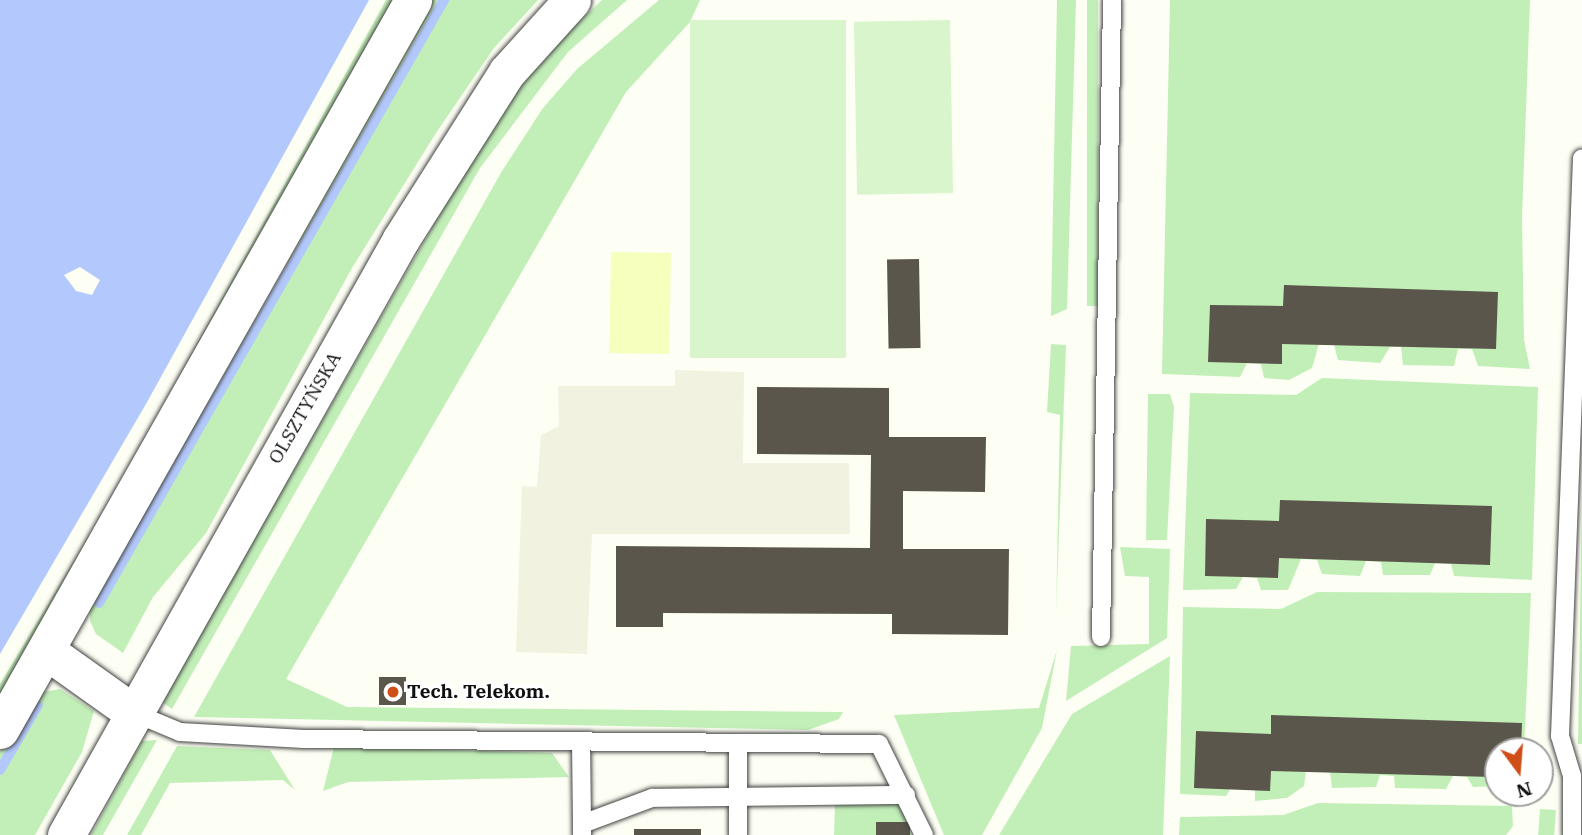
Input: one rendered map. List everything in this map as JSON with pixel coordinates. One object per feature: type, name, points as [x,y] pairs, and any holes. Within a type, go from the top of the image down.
[{"type":"street","points":[[0,730],[48,652],[413,0]]},
{"type":"street","name":"OLSZTYŃSKA","points":[[66,835],[132,712],[401,239],[507,72],[572,0]]},
{"type":"street","points":[[48,652],[132,712]]},
{"type":"lane","points":[[1101,637],[1112,0]]},
{"type":"lane","points":[[1572,835],[1577,776],[1559,736],[1579,321],[1582,158]]},
{"type":"lane","points":[[132,712],[180,732],[304,739],[879,744],[924,835]]},
{"type":"lane","points":[[581,742],[582,830],[652,798],[906,795]]},
{"type":"lane","points":[[738,743],[738,835]]},
{"type":"shaded area","points":[[386,0],[399,0],[0,709],[0,684],[116,491]]},
{"type":"shaded area","points":[[430,0],[538,0],[494,48],[436,133],[352,268],[206,533],[153,597],[123,653],[96,634],[90,621],[90,600],[275,286]]},
{"type":"shaded area","points":[[602,0],[627,0],[568,52],[480,168],[172,709],[162,702],[466,168],[506,103],[546,54]]},
{"type":"shaded area","points":[[659,0],[700,0],[690,22],[626,92],[286,679],[347,707],[843,712],[839,719],[808,730],[194,717],[502,171],[543,108],[577,69]]},
{"type":"shaded area","points":[[1057,0],[1076,0],[1067,309],[1051,316]]},
{"type":"shaded area","points":[[1087,0],[1098,0],[1098,306],[1087,306]]},
{"type":"shaded area","points":[[1170,0],[1530,0],[1522,218],[1524,340],[1530,369],[1478,366],[1472,349],[1458,349],[1454,366],[1403,365],[1401,347],[1390,347],[1380,363],[1338,360],[1334,345],[1319,344],[1312,368],[1289,380],[1264,378],[1261,364],[1247,363],[1240,377],[1162,374]]},
{"type":"shaded area","points":[[690,20],[846,20],[846,358],[690,358]]},
{"type":"shaded area","points":[[950,20],[953,193],[857,195],[854,22]]},
{"type":"shaded area","points":[[1051,344],[1066,345],[1056,615],[1060,415],[1047,412]]},
{"type":"shaded area","points":[[675,370],[744,372],[743,463],[849,463],[850,534],[592,534],[587,654],[516,652],[522,486],[537,487],[541,435],[559,426],[558,386],[675,386]]},
{"type":"shaded area","points":[[1322,378],[1538,387],[1532,580],[1454,576],[1451,564],[1435,563],[1430,575],[1383,575],[1381,562],[1366,561],[1360,576],[1322,574],[1317,560],[1301,559],[1288,590],[1261,590],[1257,578],[1243,577],[1236,589],[1183,590],[1190,393],[1296,395]]},
{"type":"shaded area","points":[[1148,394],[1170,394],[1174,407],[1167,540],[1146,540]]},
{"type":"shaded area","points":[[1582,498],[1582,744],[1578,744]]},
{"type":"shaded area","points":[[1120,547],[1170,549],[1167,638],[1066,701],[1071,646],[1149,644],[1149,577],[1125,576]]},
{"type":"shaded area","points":[[1317,592],[1531,593],[1525,737],[1484,737],[1484,787],[1473,787],[1467,777],[1453,776],[1446,789],[1395,788],[1394,776],[1380,775],[1376,787],[1332,788],[1330,772],[1306,771],[1304,786],[1287,798],[1255,801],[1255,789],[1231,788],[1226,796],[1180,794],[1183,607],[1281,609]]},
{"type":"shaded area","points":[[1057,650],[1042,728],[982,835],[944,835],[894,715],[1039,708]]},
{"type":"shaded area","points":[[1170,656],[1163,835],[999,835],[1072,714]]},
{"type":"shaded area","points":[[60,689],[94,711],[82,752],[35,835],[0,835],[0,752],[38,693]]},
{"type":"shaded area","points":[[157,740],[103,835],[91,835],[142,741]]},
{"type":"shaded area","points":[[177,746],[270,750],[295,790],[283,780],[170,783],[141,835],[127,835]]},
{"type":"shaded area","points":[[334,747],[552,753],[569,777],[348,782],[323,791]]},
{"type":"shaded area","points":[[835,803],[901,804],[911,835],[834,835]]},
{"type":"shaded area","points":[[1318,803],[1484,806],[1512,807],[1513,826],[1506,835],[1179,835],[1180,817],[1283,815]]},
{"type":"shaded area","points":[[1540,809],[1556,810],[1554,835],[1538,835]]},
{"type":"sand","points":[[611,252],[671,253],[669,354],[609,353]]},
{"type":"water","points":[[0,0],[369,0],[146,404],[0,654]],"holes":[[[80,267],[100,280],[92,295],[76,291],[64,275]]]},
{"type":"building","points":[[919,259],[921,348],[889,349],[887,260]]},
{"type":"building","points":[[1284,285],[1498,292],[1496,349],[1282,344],[1282,364],[1208,362],[1210,305],[1283,306]]},
{"type":"building","points":[[757,387],[889,388],[889,437],[986,437],[985,492],[903,491],[903,549],[1009,549],[1008,635],[892,634],[892,614],[663,613],[663,627],[616,627],[616,546],[870,548],[871,455],[757,454]]},
{"type":"building","points":[[1280,500],[1492,506],[1490,565],[1279,558],[1278,578],[1205,576],[1206,519],[1279,521]]},
{"type":"building","name":"Tech. Telekom.","points":[[379,677],[406,677],[406,705],[379,705]]},
{"type":"building","points":[[1271,715],[1522,723],[1522,737],[1484,737],[1484,777],[1271,771],[1270,791],[1194,788],[1196,731],[1271,734]]},
{"type":"building","points":[[876,822],[910,822],[910,835],[876,835]]},
{"type":"building","points":[[634,829],[701,829],[701,835],[634,835]]},
{"type":"waterway","points":[[99,603],[444,0]]},
{"type":"waterway","points":[[0,770],[38,705]]},
{"type":"place","name":"Tech. Telekom.","points":[[393,692]]}]
